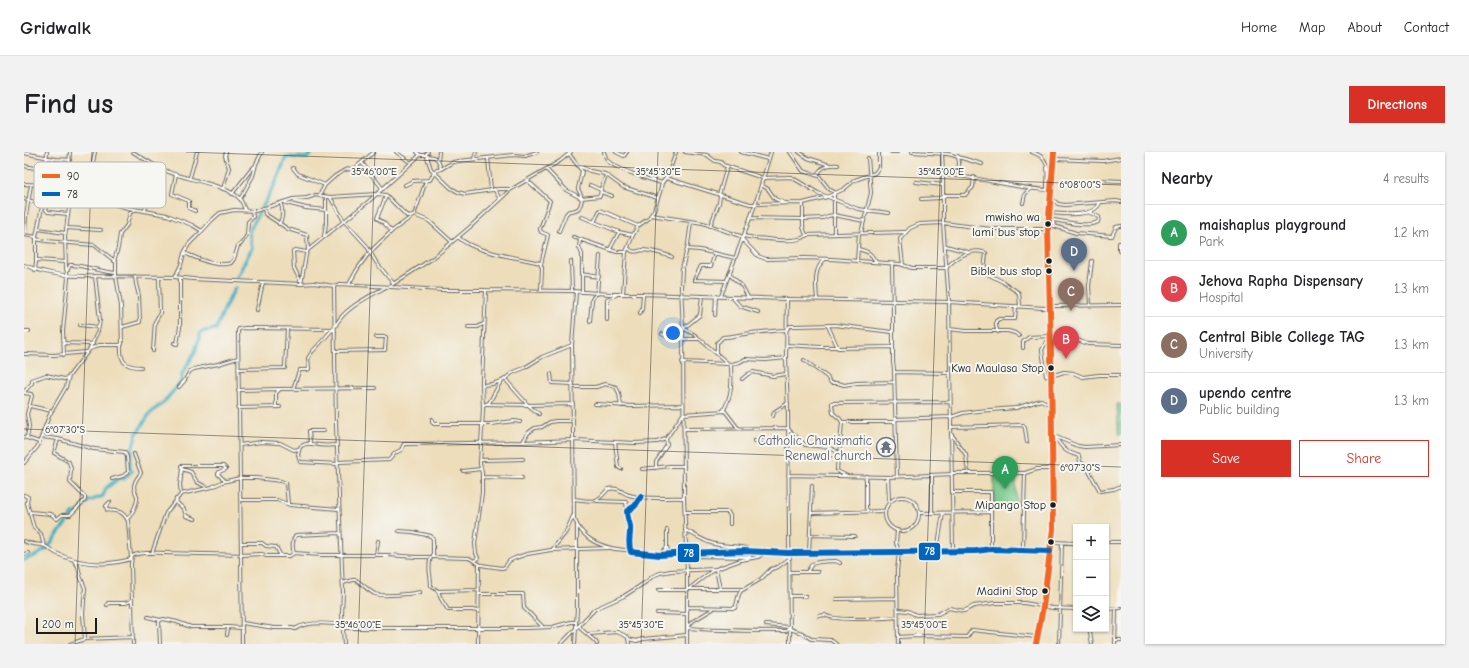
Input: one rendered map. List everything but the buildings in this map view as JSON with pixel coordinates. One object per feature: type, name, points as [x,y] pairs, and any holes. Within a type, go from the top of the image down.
[{"type":"highway","points":[[1036,644],[1052,542],[1054,436],[1051,377],[1048,229],[1051,220],[1049,213],[1049,190],[1054,152]]},
{"type":"street","points":[[47,152],[47,162]]},
{"type":"street","points":[[24,153],[70,160],[70,152]]},
{"type":"street","points":[[93,162],[95,152]]},
{"type":"street","points":[[133,152],[148,162]]},
{"type":"street","points":[[190,177],[197,152]]},
{"type":"street","points":[[223,190],[229,168],[225,156],[226,152]]},
{"type":"street","points":[[240,199],[262,152]]},
{"type":"street","points":[[319,196],[325,185],[338,174],[345,170],[355,168],[374,152]]},
{"type":"street","points":[[396,152],[411,163]]},
{"type":"street","points":[[416,152],[420,155]]},
{"type":"street","points":[[439,152],[438,160],[441,169]]},
{"type":"street","points":[[474,159],[476,152]]},
{"type":"street","points":[[434,171],[453,162],[513,155],[524,156],[537,152]]},
{"type":"street","points":[[604,152],[606,159],[613,164],[632,173],[662,183]]},
{"type":"street","points":[[616,152],[624,156],[627,152]]},
{"type":"street","points":[[623,294],[626,252],[638,226],[651,215],[662,183],[666,178],[676,152]]},
{"type":"street","points":[[684,152],[707,155],[712,160],[721,162],[727,167],[763,178],[791,177],[818,193],[858,209],[889,213]]},
{"type":"street","points":[[742,152],[768,159]]},
{"type":"street","points":[[720,296],[755,205],[771,152]]},
{"type":"street","points":[[790,152],[803,171],[817,175],[834,194],[834,235]]},
{"type":"street","points":[[799,152],[808,158],[830,165],[838,165]]},
{"type":"street","points":[[666,178],[755,205],[803,203],[827,197],[844,189],[855,180],[869,176],[879,169],[879,152]]},
{"type":"street","points":[[891,152],[898,152]]},
{"type":"street","points":[[912,152],[942,153],[958,156],[982,164]]},
{"type":"street","points":[[944,175],[974,177],[1011,186],[1049,190],[1045,161],[1040,155],[1032,152]]},
{"type":"street","points":[[293,389],[300,370],[309,369],[308,358],[312,352],[334,330],[337,322],[343,315],[365,299],[422,267],[500,199],[513,189],[560,161],[570,153],[582,172],[578,189],[582,198],[579,208],[575,211],[569,211],[566,214],[559,231]]},
{"type":"street","points":[[942,153],[944,175],[943,223],[949,302],[953,551]]},
{"type":"street","points":[[427,154],[430,167],[451,188],[458,192],[465,194],[491,190],[513,189]]},
{"type":"street","points":[[301,283],[294,268],[293,251],[308,251],[324,239],[420,155],[427,154],[438,160]]},
{"type":"street","points":[[958,156],[958,175]]},
{"type":"street","points":[[488,158],[491,190]]},
{"type":"street","points":[[857,260],[860,233],[871,193],[868,158]]},
{"type":"street","points":[[1054,159],[1103,161],[1121,158]]},
{"type":"street","points":[[362,163],[386,195],[407,216],[414,215],[429,222],[452,242]]},
{"type":"street","points":[[817,175],[830,165]]},
{"type":"street","points":[[24,166],[34,168]]},
{"type":"street","points":[[232,194],[255,166]]},
{"type":"street","points":[[579,166],[606,175],[623,187],[658,198]]},
{"type":"street","points":[[710,226],[719,204],[727,167]]},
{"type":"street","points":[[293,168],[298,174],[325,185]]},
{"type":"street","points":[[546,169],[566,190],[582,198],[591,196],[598,197],[601,194],[606,175]]},
{"type":"street","points":[[166,170],[190,177],[232,194],[240,199],[245,210]]},
{"type":"street","points":[[405,185],[413,181],[426,181],[432,178],[434,171]]},
{"type":"street","points":[[176,174],[172,194],[189,201],[189,208],[195,211]]},
{"type":"street","points":[[921,199],[940,198],[943,195],[965,195],[973,187],[974,177]]},
{"type":"street","points":[[528,180],[550,201],[540,229],[541,232],[548,235],[541,264],[541,291]]},
{"type":"street","points":[[1099,180],[1121,181]]},
{"type":"street","points":[[349,285],[358,268],[370,252],[391,232],[414,215],[426,181]]},
{"type":"street","points":[[916,182],[943,185]]},
{"type":"street","points":[[24,184],[31,185],[24,235],[46,241],[94,245],[114,260],[121,306],[122,327],[120,355],[122,360],[129,365],[141,367]]},
{"type":"street","points":[[590,185],[612,196]]},
{"type":"street","points":[[761,186],[768,189],[776,200],[787,204]]},
{"type":"street","points":[[1023,203],[1024,196],[1031,188]]},
{"type":"street","points":[[829,189],[834,194]]},
{"type":"street","points":[[494,190],[500,199]]},
{"type":"street","points":[[818,193],[822,199]]},
{"type":"street","points":[[175,276],[189,244],[207,224],[220,213],[234,210],[251,211],[293,200],[319,196],[386,195]]},
{"type":"street","points":[[386,195],[377,218],[384,223],[391,232]]},
{"type":"street","points":[[324,239],[326,197]]},
{"type":"street","points":[[330,197],[344,221],[361,240],[393,283]]},
{"type":"street","points":[[1050,198],[1058,204],[1065,205],[1116,201],[1121,202]]},
{"type":"street","points":[[24,199],[34,201]]},
{"type":"street","points":[[285,203],[306,208],[326,210]]},
{"type":"street","points":[[803,203],[804,231],[806,235]]},
{"type":"street","points":[[1049,213],[1072,214],[1088,212],[1096,210],[1100,203]]},
{"type":"street","points":[[279,224],[282,218],[283,209],[281,204]]},
{"type":"street","points":[[35,270],[36,238],[43,208]]},
{"type":"street","points":[[45,208],[48,212],[68,214]]},
{"type":"street","points":[[64,354],[63,343],[68,275],[65,262],[65,233],[69,208]]},
{"type":"street","points":[[132,208],[167,215],[192,225],[202,231]]},
{"type":"street","points":[[264,208],[266,214],[279,224],[288,229],[307,235],[308,251],[301,283]]},
{"type":"street","points":[[114,260],[120,234],[126,225],[130,213],[136,209]]},
{"type":"street","points":[[594,222],[600,210],[638,226]]},
{"type":"street","points":[[184,253],[221,264],[231,263],[234,259],[238,246],[247,235],[248,222],[254,215],[251,211]]},
{"type":"street","points":[[1051,220],[1085,224],[1094,224],[1098,222],[1099,217],[1088,212]]},
{"type":"street","points":[[651,215],[710,226],[743,237],[801,239],[806,235],[905,232]]},
{"type":"street","points":[[750,218],[823,218],[834,215],[864,220]]},
{"type":"street","points":[[582,218],[619,232],[634,235]]},
{"type":"street","points":[[1051,220],[1054,226],[1076,233],[1112,236],[1116,228],[1121,226]]},
{"type":"street","points":[[687,644],[688,614],[684,498],[682,362],[684,328],[681,296],[682,269],[691,222]]},
{"type":"street","points":[[903,265],[900,239],[912,226],[920,224],[943,223],[991,230],[1048,229]]},
{"type":"street","points":[[66,228],[101,230]]},
{"type":"street","points":[[38,229],[65,233]]},
{"type":"street","points":[[610,249],[619,232]]},
{"type":"street","points":[[458,237],[480,249],[541,264]]},
{"type":"street","points":[[573,237],[598,244],[617,252],[626,252]]},
{"type":"street","points":[[743,237],[758,256],[766,259],[804,258],[857,260],[903,265],[912,268],[947,268],[958,257],[969,252],[983,252],[986,254],[984,272],[1003,282],[1019,293],[1020,306]]},
{"type":"street","points":[[580,240],[579,247],[582,254],[582,292]]},
{"type":"street","points":[[1119,251],[1119,243],[1121,243]]},
{"type":"street","points":[[945,246],[966,250],[969,252]]},
{"type":"street","points":[[628,248],[632,252],[636,253],[645,250],[672,257]]},
{"type":"street","points":[[686,249],[715,253],[735,258]]},
{"type":"street","points":[[858,249],[864,249],[869,252],[876,262]]},
{"type":"street","points":[[715,253],[711,266],[701,266],[694,280],[726,282]]},
{"type":"street","points":[[590,321],[592,299],[597,294],[600,256]]},
{"type":"street","points":[[817,300],[817,273],[819,267],[825,259]]},
{"type":"street","points":[[36,260],[65,262]]},
{"type":"street","points":[[571,261],[572,291]]},
{"type":"street","points":[[1090,305],[1089,286],[1092,261]]},
{"type":"street","points":[[892,264],[892,347],[897,477]]},
{"type":"street","points":[[24,265],[35,270],[68,275],[175,276],[180,278],[314,283],[334,286],[340,284],[388,286],[443,290],[572,291],[597,294],[720,296],[817,300],[893,300],[1044,308],[1050,306],[1121,305]]},
{"type":"street","points":[[67,272],[72,265],[85,266],[103,272],[116,272]]},
{"type":"street","points":[[581,274],[599,276]]},
{"type":"street","points":[[729,274],[742,286],[748,297]]},
{"type":"street","points":[[24,463],[42,437],[52,411],[66,387],[68,378],[88,351],[99,328],[100,320],[95,276]]},
{"type":"street","points":[[122,327],[140,322],[135,276]]},
{"type":"street","points":[[153,351],[155,322],[160,313],[160,276]]},
{"type":"street","points":[[174,343],[178,344],[180,327],[180,278]]},
{"type":"street","points":[[257,310],[264,282]]},
{"type":"street","points":[[334,286],[336,445],[338,463],[344,644]]},
{"type":"street","points":[[474,561],[478,558],[475,544],[481,504],[482,477],[480,464],[486,290]]},
{"type":"street","points":[[576,292],[572,345],[574,519],[587,538],[609,548],[660,555],[686,553],[899,552],[990,549],[1050,551]]},
{"type":"street","points":[[607,320],[607,299],[619,294]]},
{"type":"street","points":[[640,313],[642,309],[643,294]]},
{"type":"street","points":[[684,328],[700,315],[702,296]]},
{"type":"street","points":[[715,315],[716,296]]},
{"type":"street","points":[[732,297],[740,306],[758,312]]},
{"type":"street","points":[[787,299],[786,374],[788,403],[788,553],[790,558],[790,644]]},
{"type":"street","points":[[998,332],[996,326],[997,320],[1015,319],[1016,306]]},
{"type":"street","points":[[468,327],[478,327],[484,324]]},
{"type":"street","points":[[80,325],[99,328]]},
{"type":"street","points":[[717,353],[717,343],[723,337],[732,337],[739,334],[786,330],[790,326],[828,325],[892,332]]},
{"type":"street","points":[[828,325],[837,347]]},
{"type":"street","points":[[684,328],[717,353],[730,365],[732,391],[728,403],[723,411]]},
{"type":"street","points":[[242,644],[237,332],[239,329],[334,330]]},
{"type":"street","points":[[949,329],[1010,332],[1019,336]]},
{"type":"street","points":[[238,369],[285,368],[287,330]]},
{"type":"street","points":[[24,331],[29,331]]},
{"type":"street","points":[[662,334],[668,337],[699,339]]},
{"type":"street","points":[[335,351],[385,350],[386,337],[376,338]]},
{"type":"street","points":[[1023,348],[1023,342],[1029,337],[1072,338],[1088,344],[1121,345]]},
{"type":"street","points":[[1050,337],[1043,346],[1042,354],[1046,376],[1051,377],[1064,372],[1073,373],[1083,377],[1099,375],[1120,376]]},
{"type":"street","points":[[63,343],[92,344]]},
{"type":"street","points":[[24,354],[64,354],[88,351],[98,345],[121,345]]},
{"type":"street","points":[[487,404],[497,387],[512,373],[524,368],[542,357],[572,345]]},
{"type":"street","points":[[786,345],[840,348],[892,347]]},
{"type":"street","points":[[179,388],[190,371],[238,358]]},
{"type":"street","points":[[682,362],[730,365],[745,359],[766,360],[786,358]]},
{"type":"street","points":[[804,360],[827,377],[831,383],[844,385],[857,383],[894,382]]},
{"type":"street","points":[[742,378],[752,372],[778,376],[786,374]]},
{"type":"street","points":[[894,372],[950,373]]},
{"type":"street","points":[[551,374],[552,383],[596,387],[605,384],[616,387],[619,392],[621,406]]},
{"type":"street","points":[[39,442],[25,437],[29,426],[28,413],[32,395],[24,392],[32,384],[32,380],[36,378],[42,378],[46,375],[64,379],[68,378]]},
{"type":"street","points":[[483,385],[492,384],[503,380]]},
{"type":"street","points":[[503,380],[539,414]]},
{"type":"street","points":[[238,390],[375,388]]},
{"type":"street","points":[[276,407],[276,393],[280,389]]},
{"type":"street","points":[[842,422],[951,418],[963,413],[1016,408],[1041,400],[1052,405]]},
{"type":"street","points":[[848,476],[837,471],[842,422],[833,413],[832,404],[834,402],[950,402]]},
{"type":"street","points":[[773,416],[774,412],[788,403]]},
{"type":"street","points":[[483,405],[573,404]]},
{"type":"street","points":[[595,404],[621,406],[683,405]]},
{"type":"street","points":[[30,406],[52,411]]},
{"type":"street","points":[[238,408],[280,407]]},
{"type":"street","points":[[24,411],[28,413]]},
{"type":"street","points":[[683,414],[726,411],[738,428]]},
{"type":"street","points":[[336,445],[320,446],[310,443],[304,444],[299,449],[298,455],[300,462],[338,463],[389,460],[395,453],[402,450],[404,444],[574,440],[656,442],[666,439],[683,414]]},
{"type":"street","points":[[432,419],[434,424],[520,422]]},
{"type":"street","points":[[523,442],[528,433],[535,428],[542,427],[550,422],[573,421]]},
{"type":"street","points":[[951,427],[1022,425],[1025,428],[1027,442]]},
{"type":"street","points":[[683,429],[788,429],[803,444],[809,446],[828,447],[837,452],[838,457]]},
{"type":"street","points":[[310,443],[309,431],[324,431]]},
{"type":"street","points":[[951,434],[966,455],[968,473]]},
{"type":"street","points":[[1054,436],[1082,447],[1121,445]]},
{"type":"street","points":[[1054,436],[1068,453],[1079,456],[1080,462],[1086,466],[1100,491],[1114,489],[1121,486]]},
{"type":"street","points":[[42,437],[58,439],[94,449],[125,452],[127,456],[128,472],[123,476],[112,479]]},
{"type":"street","points":[[30,512],[51,514],[57,519],[62,515],[70,516],[85,500],[83,495],[70,482],[71,469],[69,462],[54,453],[58,439]]},
{"type":"street","points":[[656,468],[656,462],[667,445],[666,439]]},
{"type":"street","points":[[754,441],[783,441],[788,444]]},
{"type":"street","points":[[240,445],[261,442],[280,444],[294,450],[299,449]]},
{"type":"street","points":[[615,442],[618,467],[621,469]]},
{"type":"street","points":[[127,519],[132,514],[136,501],[137,497],[134,487],[136,478],[141,473],[134,454]]},
{"type":"street","points":[[481,460],[523,459]]},
{"type":"street","points":[[181,494],[180,485],[182,469],[180,467],[182,465],[223,466],[226,469],[218,474],[226,482]]},
{"type":"street","points":[[642,469],[684,466]]},
{"type":"street","points":[[182,469],[191,472],[197,482],[207,488]]},
{"type":"street","points":[[463,471],[481,469]]},
{"type":"street","points":[[788,475],[897,477],[952,473],[1025,473],[1037,469],[1053,469]]},
{"type":"street","points":[[1024,550],[1025,473]]},
{"type":"street","points":[[932,475],[932,513]]},
{"type":"street","points":[[864,511],[866,508],[866,476]]},
{"type":"street","points":[[482,477],[522,478]]},
{"type":"street","points":[[888,477],[889,501],[884,511],[886,522],[897,531],[904,531],[911,528],[916,523],[919,513],[915,503],[910,498],[903,496],[889,501]]},
{"type":"street","points":[[152,553],[166,513],[181,494],[240,478],[256,478],[286,483],[288,504]]},
{"type":"street","points":[[808,553],[812,486]]},
{"type":"street","points":[[596,501],[600,499],[608,489],[615,488],[630,495],[684,498]]},
{"type":"street","points":[[952,492],[991,492],[990,549]]},
{"type":"street","points":[[24,495],[28,497],[27,503],[34,528],[41,534],[44,546]]},
{"type":"street","points":[[627,511],[635,506],[641,496]]},
{"type":"street","points":[[176,499],[177,503],[183,508],[186,516],[195,519]]},
{"type":"street","points":[[240,500],[277,500],[288,504],[339,509]]},
{"type":"street","points":[[574,500],[624,501],[627,504],[628,522],[630,526],[629,546],[631,552]]},
{"type":"street","points":[[110,502],[106,506],[107,510],[119,511],[127,519],[131,558],[133,643],[137,644]]},
{"type":"street","points":[[811,513],[884,511]]},
{"type":"street","points":[[685,512],[728,512],[730,516],[730,524]]},
{"type":"street","points":[[919,513],[991,512]]},
{"type":"street","points":[[937,551],[943,513]]},
{"type":"street","points":[[551,550],[566,532],[574,514]]},
{"type":"street","points":[[575,644],[577,524]]},
{"type":"street","points":[[667,530],[668,555]]},
{"type":"street","points":[[685,530],[710,543],[747,547],[755,552]]},
{"type":"street","points":[[399,531],[431,536],[433,539],[432,557],[428,568],[431,575],[431,586],[438,591],[448,610],[478,611]]},
{"type":"street","points":[[897,531],[896,543],[899,552],[897,571],[898,644]]},
{"type":"street","points":[[294,554],[292,550],[296,535],[340,533]]},
{"type":"street","points":[[810,535],[855,536]]},
{"type":"street","points":[[24,541],[32,545],[44,546],[73,560],[102,564],[121,561],[131,558],[136,554],[152,553],[262,554],[266,556],[290,556],[294,554],[394,555],[469,558],[479,564],[502,568],[515,558],[527,554],[551,550],[609,548]]},
{"type":"street","points":[[376,555],[378,541]]},
{"type":"street","points":[[1052,542],[1073,543]]},
{"type":"street","points":[[1109,542],[1121,542]]},
{"type":"street","points":[[241,543],[262,543],[266,546],[276,547],[281,556]]},
{"type":"street","points":[[1059,644],[1062,543]]},
{"type":"street","points":[[660,555],[667,547]]},
{"type":"street","points":[[561,644],[595,609],[624,596],[646,582],[652,576],[671,571],[715,569],[741,560],[756,558],[766,552]]},
{"type":"street","points":[[24,554],[28,553]]},
{"type":"street","points":[[686,560],[693,556],[732,556],[756,558]]},
{"type":"street","points":[[687,607],[735,608],[738,602],[739,592],[761,579],[771,569],[790,558]]},
{"type":"street","points":[[73,560],[78,566],[80,576],[85,587],[83,614],[85,639]]},
{"type":"street","points":[[807,572],[812,564],[818,562],[836,561],[840,563]]},
{"type":"street","points":[[478,644],[479,564]]},
{"type":"street","points":[[658,590],[690,588],[715,569]]},
{"type":"street","points":[[715,569],[720,589]]},
{"type":"street","points":[[790,572],[818,572]]},
{"type":"street","points":[[342,583],[356,580],[375,594],[394,595],[420,592]]},
{"type":"street","points":[[690,588],[743,590]]},
{"type":"street","points":[[438,591],[479,590]]},
{"type":"street","points":[[479,594],[523,594],[524,608],[542,626]]},
{"type":"street","points":[[790,596],[806,596]]},
{"type":"street","points":[[836,599],[898,598]]},
{"type":"street","points":[[107,605],[108,603],[125,603],[132,601]]},
{"type":"street","points":[[898,610],[908,611],[918,615],[938,614],[949,608],[966,611],[974,606],[995,603],[1024,603],[1043,607],[1073,609]]},
{"type":"street","points":[[688,627],[693,621],[707,614],[714,608]]},
{"type":"street","points":[[1115,644],[1116,608]]},
{"type":"street","points":[[1109,609],[1121,608]]},
{"type":"street","points":[[657,613],[688,614]]},
{"type":"street","points":[[819,616],[825,615],[828,617],[848,619],[898,617]]},
{"type":"street","points":[[148,617],[177,622],[191,627],[242,628]]},
{"type":"street","points":[[160,620],[160,644]]},
{"type":"street","points":[[343,628],[521,628],[542,626],[552,627],[576,622]]},
{"type":"street","points":[[242,623],[274,628],[295,629],[301,626],[316,623],[343,625]]},
{"type":"street","points":[[580,624],[581,629],[588,634],[596,642],[596,644]]},
{"type":"street","points":[[766,625],[790,627],[811,639],[831,640],[836,644]]},
{"type":"street","points":[[227,635],[228,627]]},
{"type":"street","points":[[688,627],[742,631],[786,631],[790,627]]},
{"type":"street","points":[[898,637],[967,637],[970,630],[1037,637]]},
{"type":"street","points":[[588,634],[617,632],[626,636],[628,639],[637,641],[643,639],[687,635]]},
{"type":"street","points":[[1090,632],[1092,644]]},
{"type":"street","points":[[70,644],[85,639],[133,637]]},
{"type":"street","points":[[628,639],[629,644]]},
{"type":"street","points":[[1115,640],[1121,640]]},
{"type":"green space","points":[[1117,404],[1121,404],[1121,435],[1118,434]]},
{"type":"green space","points":[[994,474],[1016,474],[1016,504],[994,504]]},
{"type":"waterway","points":[[237,277],[252,248],[249,232],[277,180],[286,157],[307,158],[313,152]]},
{"type":"waterway","points":[[24,560],[47,549],[73,514],[78,513],[87,502],[103,496],[106,488],[119,478],[124,479],[132,471],[130,467],[130,458],[136,435],[150,413],[162,404],[182,381],[182,374],[195,352],[201,332],[216,329],[235,288]]},
{"type":"transit line","name":"90","points":[[1036,644],[1043,607],[1053,529],[1048,229],[1054,152]]},
{"type":"transit line","name":"78","points":[[641,496],[635,506],[627,511],[630,526],[629,545],[631,552],[660,555],[744,551],[788,553],[976,551],[991,549],[1050,551]]},
{"type":"place","name":"mwisho wa lami bus stop","points":[[1048,224]]},
{"type":"place","name":"Bible bus stop","points":[[1049,271]]},
{"type":"place","name":"upendo centre","points":[[1074,271]]},
{"type":"place","name":"Central Bible College TAG","points":[[1071,311]]},
{"type":"place","name":"Jehova Rapha Dispensary","points":[[1066,359]]},
{"type":"place","name":"Kwa Maulasa Stop","points":[[1051,368]]},
{"type":"place","name":"Catholic Charismatic Renewal church","points":[[886,447]]},
{"type":"place","name":"maishaplus playground","points":[[1005,489]]},
{"type":"place","name":"Mipango Stop","points":[[1053,505]]},
{"type":"place","name":"Madini Stop","points":[[1045,591]]}]
